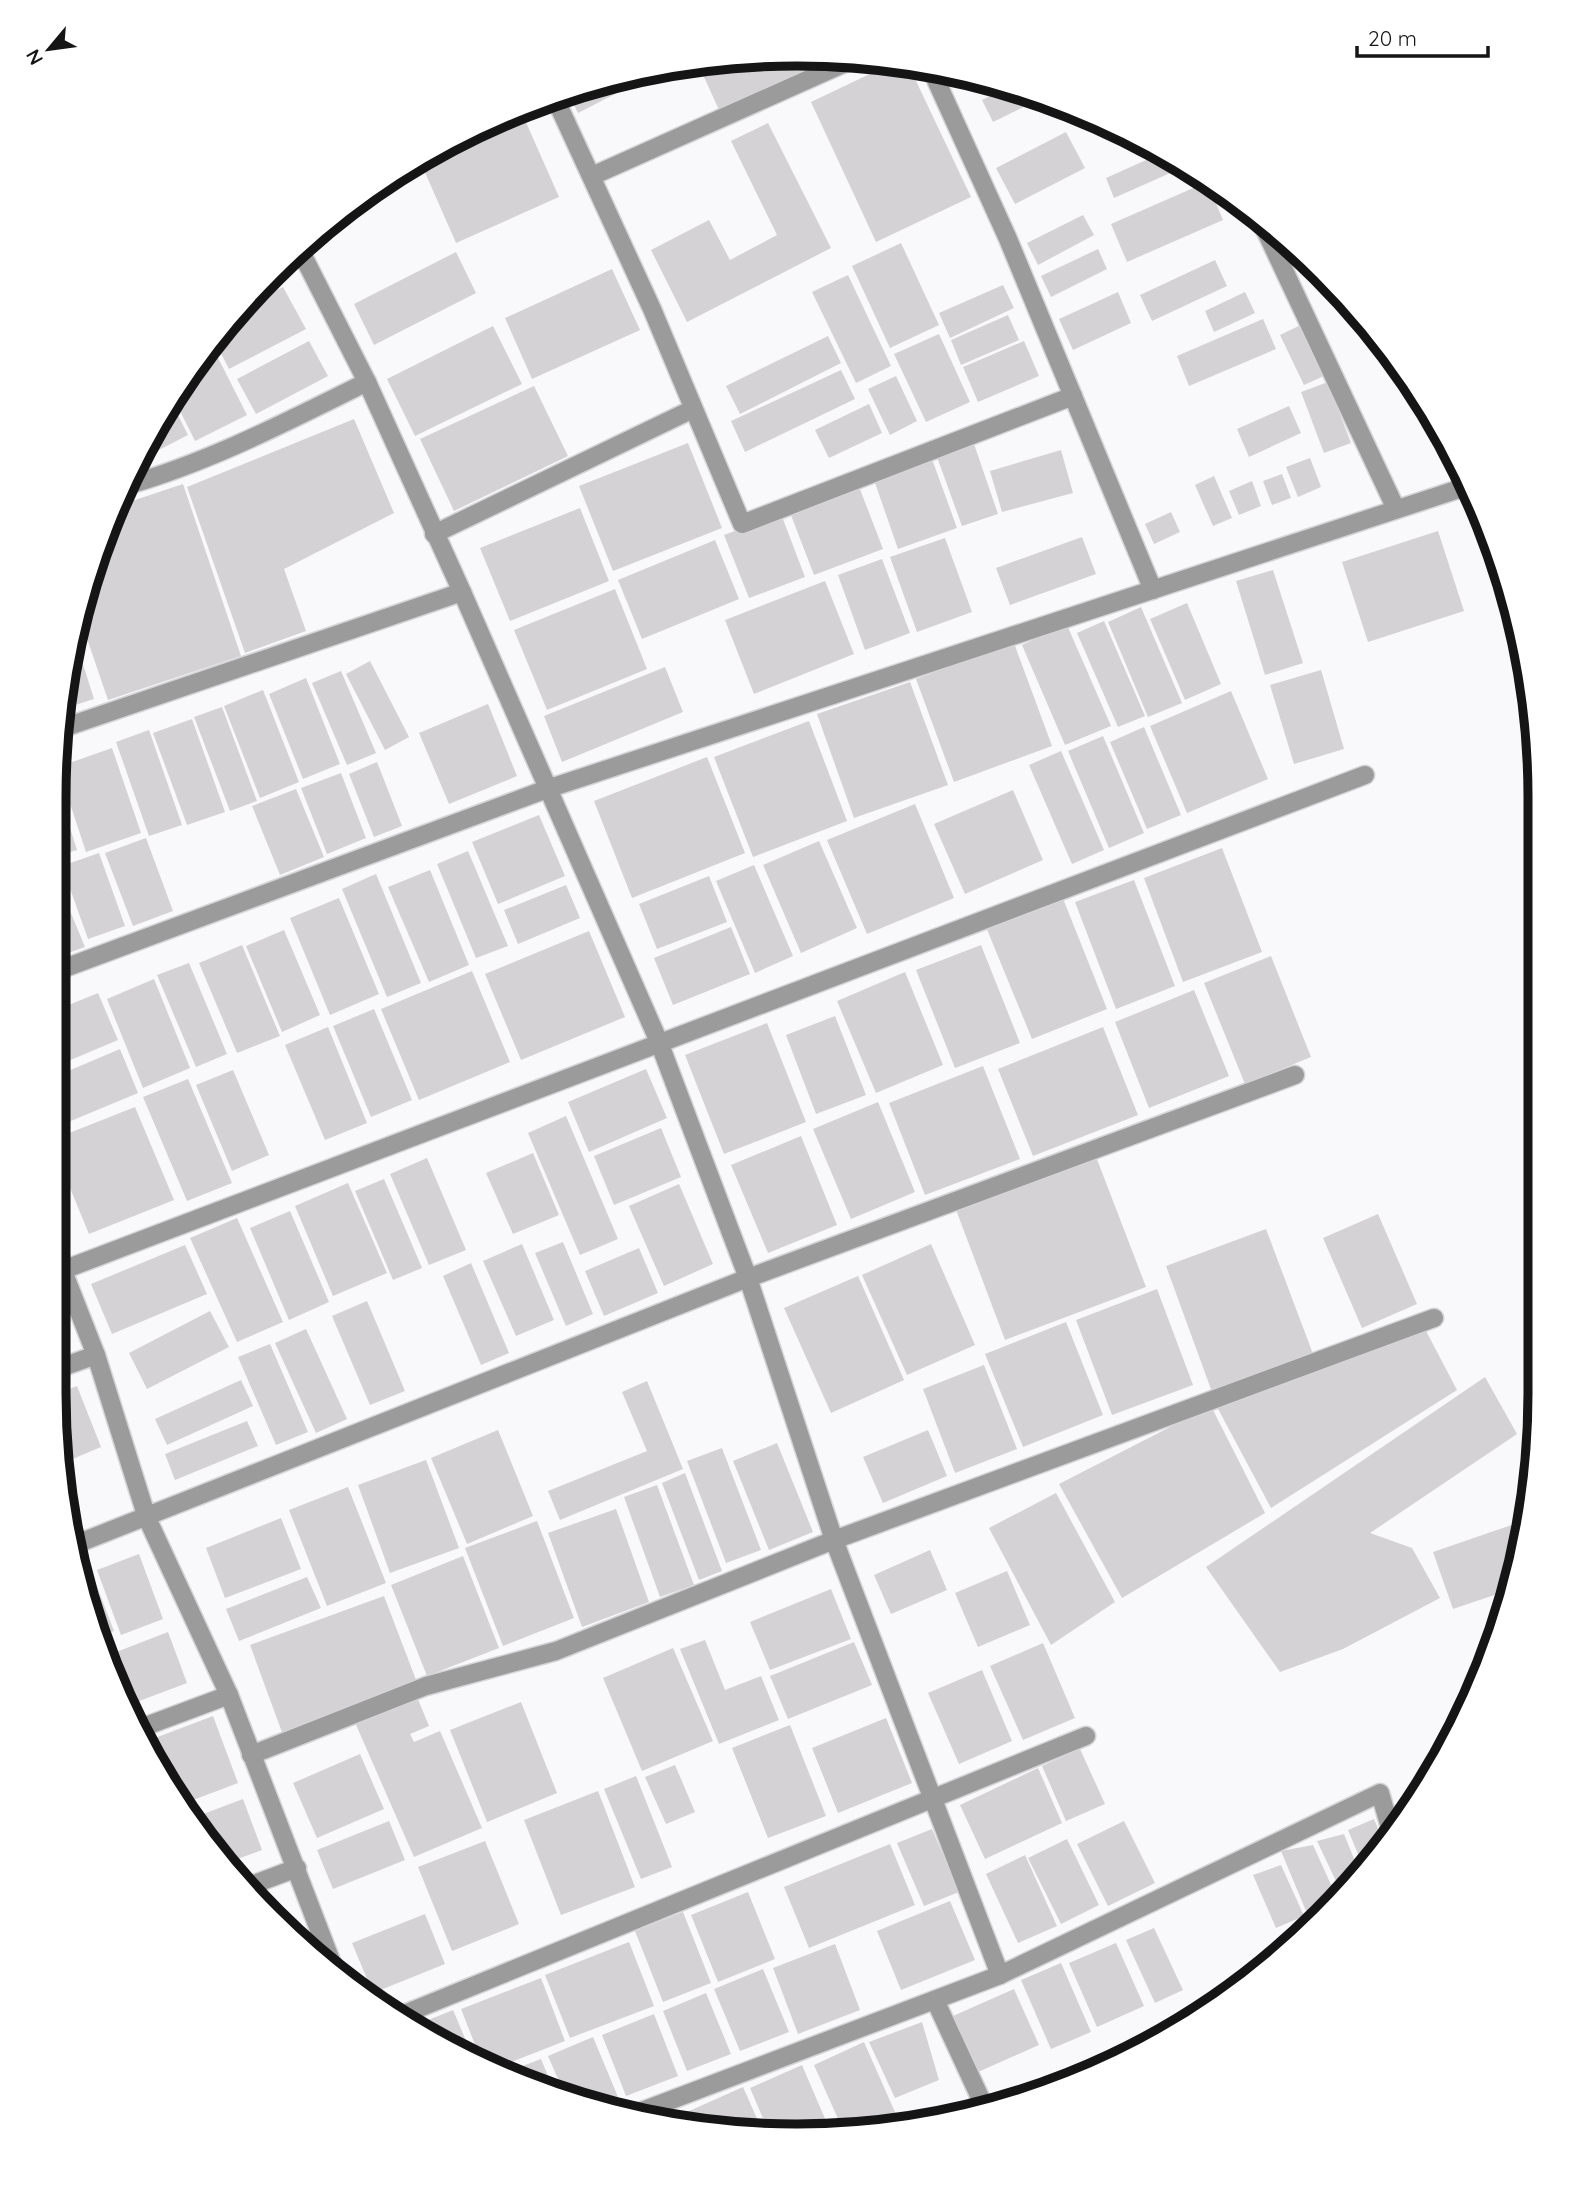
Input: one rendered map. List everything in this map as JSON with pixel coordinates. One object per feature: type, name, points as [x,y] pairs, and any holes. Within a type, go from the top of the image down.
[{"type":"street","points":[[592,176],[835,68]]},
{"type":"street","points":[[936,80],[1008,239],[1153,590]]},
{"type":"street","points":[[559,106],[592,176],[742,524],[1073,396]]},
{"type":"street","points":[[1270,241],[1396,509]]},
{"type":"street","points":[[1277,255],[1282,250]]},
{"type":"street","points":[[304,259],[367,382],[659,1042],[748,1278],[834,1540],[1000,1975]]},
{"type":"street","points":[[138,482],[169,474],[240,444],[367,382]]},
{"type":"street","points":[[434,534],[694,409]]},
{"type":"street","points":[[66,968],[547,789],[1460,489]]},
{"type":"street","points":[[71,725],[462,592]]},
{"type":"street","points":[[66,1268],[1365,775]]},
{"type":"street","points":[[82,1542],[748,1278],[1295,1075]]},
{"type":"street","points":[[66,1280],[96,1355],[147,1518],[229,1695],[329,1953]]},
{"type":"street","points":[[251,1755],[426,1686],[556,1651],[834,1540],[1434,1318]]},
{"type":"street","points":[[66,1366],[96,1355]]},
{"type":"street","points":[[147,1726],[229,1695]]},
{"type":"street","points":[[409,2012],[935,1800],[1086,1736]]},
{"type":"street","points":[[648,2109],[1000,1975],[1380,1793],[1389,1823]]},
{"type":"street","points":[[256,1883],[297,1868]]},
{"type":"street","points":[[935,2000],[982,2101]]},
{"type":"building","points":[[818,67],[720,112],[702,73],[750,68]]},
{"type":"building","points":[[876,71],[914,77],[971,197],[876,242],[811,102]]},
{"type":"building","points":[[630,86],[578,113],[573,102]]},
{"type":"building","points":[[995,93],[1029,104],[993,122],[982,100]]},
{"type":"building","points":[[525,119],[559,197],[456,243],[424,169],[474,142]]},
{"type":"building","points":[[768,123],[831,248],[687,322],[651,250],[709,220],[730,260],[777,235],[731,141]]},
{"type":"building","points":[[1066,132],[1085,168],[1015,204],[996,168]]},
{"type":"building","points":[[1151,158],[1174,171],[1114,198],[1106,178]]},
{"type":"building","points":[[1198,186],[1213,197],[1223,220],[1127,262],[1111,224]]},
{"type":"building","points":[[1083,215],[1094,235],[1038,265],[1027,243]]},
{"type":"building","points":[[901,243],[939,325],[890,348],[852,266]]},
{"type":"building","points":[[1098,249],[1107,269],[1051,297],[1041,276]]},
{"type":"building","points":[[456,252],[476,293],[374,345],[354,304]]},
{"type":"building","points":[[1215,260],[1227,286],[1152,321],[1140,295]]},
{"type":"building","points":[[612,269],[640,330],[532,379],[505,318]]},
{"type":"building","points":[[848,275],[891,366],[856,383],[812,292]]},
{"type":"building","points":[[1003,285],[1014,308],[950,338],[939,313]]},
{"type":"building","points":[[283,287],[306,329],[229,369],[219,350],[268,295]]},
{"type":"building","points":[[1118,292],[1131,323],[1073,350],[1059,319]]},
{"type":"building","points":[[1245,292],[1255,313],[1214,332],[1205,311]]},
{"type":"building","points":[[1008,315],[1019,340],[961,365],[951,340]]},
{"type":"building","points":[[1263,319],[1276,349],[1189,386],[1177,356]]},
{"type":"building","points":[[1303,324],[1326,375],[1304,385],[1280,335]]},
{"type":"building","points":[[493,326],[522,384],[415,436],[387,379]]},
{"type":"building","points":[[939,334],[970,402],[926,422],[894,354]]},
{"type":"building","points":[[828,336],[841,363],[740,414],[726,386]]},
{"type":"building","points":[[309,341],[328,376],[256,414],[237,379]]},
{"type":"building","points":[[1024,341],[1039,376],[978,402],[963,367]]},
{"type":"building","points":[[216,354],[247,415],[195,441],[179,409]]},
{"type":"building","points":[[841,370],[855,399],[745,452],[731,421]]},
{"type":"building","points":[[896,376],[917,421],[890,435],[868,389]]},
{"type":"building","points":[[1328,382],[1351,443],[1324,453],[1301,392]]},
{"type":"building","points":[[534,386],[568,456],[454,511],[420,439]]},
{"type":"building","points":[[869,404],[882,433],[829,458],[815,430]]},
{"type":"building","points":[[1289,406],[1301,433],[1249,457],[1237,429]]},
{"type":"building","points":[[177,412],[188,435],[155,452],[164,432]]},
{"type":"building","points":[[354,419],[394,513],[284,569],[306,631],[245,653],[187,487]]},
{"type":"building","points":[[688,443],[722,528],[613,571],[579,486]]},
{"type":"building","points":[[974,444],[998,514],[962,526],[937,457]]},
{"type":"building","points":[[1061,450],[1073,493],[1002,512],[990,471]]},
{"type":"building","points":[[1310,458],[1321,487],[1298,497],[1286,467]]},
{"type":"building","points":[[932,459],[957,528],[898,549],[874,480]]},
{"type":"building","points":[[1282,474],[1291,498],[1272,505],[1263,481]]},
{"type":"building","points":[[1214,476],[1232,518],[1213,526],[1195,485]]},
{"type":"building","points":[[1252,481],[1261,506],[1239,515],[1229,491]]},
{"type":"building","points":[[183,484],[241,656],[108,700],[85,634],[105,563],[129,502]]},
{"type":"building","points":[[858,484],[883,549],[814,575],[789,510]]},
{"type":"building","points":[[580,508],[609,581],[510,621],[480,548]]},
{"type":"building","points":[[1171,512],[1180,532],[1154,544],[1145,524]]},
{"type":"building","points":[[781,514],[805,577],[749,598],[724,535]]},
{"type":"building","points":[[1438,531],[1464,611],[1368,642],[1342,562]]},
{"type":"building","points":[[1082,537],[1096,574],[1010,605],[996,568]]},
{"type":"building","points":[[945,538],[972,612],[917,632],[890,557]]},
{"type":"building","points":[[715,540],[739,599],[642,639],[618,580]]},
{"type":"building","points":[[882,559],[910,633],[865,650],[838,575]]},
{"type":"building","points":[[1273,570],[1303,663],[1265,675],[1236,581]]},
{"type":"building","points":[[825,581],[854,654],[754,694],[725,620]]},
{"type":"building","points":[[615,589],[647,669],[547,710],[514,630]]},
{"type":"building","points":[[1187,603],[1221,684],[1185,700],[1150,619]]},
{"type":"building","points":[[1141,607],[1182,703],[1148,717],[1108,622]]},
{"type":"building","points":[[1104,621],[1145,716],[1118,727],[1077,633]]},
{"type":"building","points":[[1067,625],[1111,726],[1065,745],[1022,645]]},
{"type":"building","points":[[1014,643],[1052,746],[954,782],[916,679]]},
{"type":"building","points":[[81,657],[94,699],[73,706]]},
{"type":"building","points":[[370,661],[409,737],[385,750],[346,674]]},
{"type":"building","points":[[665,667],[683,712],[562,762],[544,716]]},
{"type":"building","points":[[1321,670],[1344,749],[1294,764],[1270,685]]},
{"type":"building","points":[[341,671],[376,753],[347,765],[312,683]]},
{"type":"building","points":[[306,678],[340,764],[303,779],[269,694]]},
{"type":"building","points":[[910,682],[948,785],[854,818],[817,714]]},
{"type":"building","points":[[263,690],[299,782],[260,798],[224,706]]},
{"type":"building","points":[[1231,691],[1268,779],[1187,813],[1150,726]]},
{"type":"building","points":[[488,704],[517,776],[449,804],[419,733]]},
{"type":"building","points":[[222,707],[257,801],[230,811],[194,717]]},
{"type":"building","points":[[192,719],[225,812],[187,825],[153,733]]},
{"type":"building","points":[[809,721],[847,821],[753,857],[714,757]]},
{"type":"building","points":[[1144,727],[1181,815],[1147,829],[1110,742]]},
{"type":"building","points":[[149,730],[182,825],[149,836],[116,742]]},
{"type":"building","points":[[1103,736],[1144,833],[1109,848],[1068,751]]},
{"type":"building","points":[[112,748],[141,833],[86,852],[66,792],[67,764]]},
{"type":"building","points":[[1061,751],[1104,850],[1072,864],[1029,765]]},
{"type":"building","points":[[707,757],[745,853],[632,898],[594,801]]},
{"type":"building","points":[[377,762],[402,826],[374,837],[349,774]]},
{"type":"building","points":[[341,773],[366,838],[327,854],[301,788]]},
{"type":"building","points":[[296,789],[324,857],[280,875],[252,806]]},
{"type":"building","points":[[1013,790],[1043,860],[965,894],[934,824]]},
{"type":"building","points":[[915,804],[954,898],[867,934],[827,840]]},
{"type":"building","points":[[66,815],[77,850],[66,853]]},
{"type":"building","points":[[539,815],[565,876],[498,904],[472,842]]},
{"type":"building","points":[[146,838],[173,911],[133,926],[105,853]]},
{"type":"building","points":[[819,841],[857,928],[801,953],[763,865]]},
{"type":"building","points":[[1222,848],[1262,952],[1183,982],[1144,878]]},
{"type":"building","points":[[468,851],[508,946],[476,958],[437,864]]},
{"type":"building","points":[[99,853],[125,926],[88,939],[66,877],[66,865]]},
{"type":"building","points":[[754,865],[793,956],[755,973],[716,881]]},
{"type":"building","points":[[430,870],[469,965],[429,982],[388,887]]},
{"type":"building","points":[[376,874],[421,983],[387,997],[342,889]]},
{"type":"building","points":[[709,876],[727,922],[657,949],[639,904]]},
{"type":"building","points":[[1134,880],[1175,986],[1116,1009],[1075,902]]},
{"type":"building","points":[[566,885],[580,918],[518,944],[504,910]]},
{"type":"building","points":[[1062,896],[1107,1009],[1032,1039],[986,927]]},
{"type":"building","points":[[339,898],[379,994],[330,1015],[290,918]]},
{"type":"building","points":[[66,901],[85,947],[66,954]]},
{"type":"building","points":[[731,927],[750,974],[673,1005],[654,958]]},
{"type":"building","points":[[284,930],[320,1015],[282,1032],[246,946]]},
{"type":"building","points":[[589,931],[625,1017],[521,1060],[485,974]]},
{"type":"building","points":[[242,945],[280,1036],[237,1053],[199,963]]},
{"type":"building","points":[[981,945],[1020,1043],[955,1068],[916,970]]},
{"type":"building","points":[[1271,956],[1311,1057],[1245,1084],[1204,983]]},
{"type":"building","points":[[189,963],[227,1054],[196,1067],[157,975]]},
{"type":"building","points":[[472,971],[510,1062],[419,1100],[381,1009]]},
{"type":"building","points":[[905,972],[943,1065],[876,1093],[837,1001]]},
{"type":"building","points":[[154,979],[190,1068],[143,1088],[107,999]]},
{"type":"building","points":[[1194,990],[1229,1076],[1149,1108],[1115,1022]]},
{"type":"building","points":[[98,993],[118,1040],[66,1062],[66,1006]]},
{"type":"building","points":[[374,1009],[412,1100],[371,1117],[333,1026]]},
{"type":"building","points":[[835,1016],[866,1095],[816,1114],[786,1035]]},
{"type":"building","points":[[767,1023],[806,1122],[724,1154],[685,1055]]},
{"type":"building","points":[[328,1027],[367,1123],[325,1140],[285,1045]]},
{"type":"building","points":[[1103,1027],[1138,1115],[1033,1156],[998,1069]]},
{"type":"building","points":[[120,1049],[138,1093],[66,1123],[66,1072]]},
{"type":"building","points":[[983,1066],[1020,1159],[925,1195],[889,1103]]},
{"type":"building","points":[[646,1069],[667,1118],[589,1152],[568,1102]]},
{"type":"building","points":[[233,1070],[269,1155],[232,1171],[196,1085]]},
{"type":"building","points":[[188,1079],[232,1183],[187,1201],[143,1097]]},
{"type":"building","points":[[878,1102],[915,1192],[851,1219],[813,1129]]},
{"type":"building","points":[[135,1107],[174,1200],[89,1234],[66,1178],[66,1134]]},
{"type":"building","points":[[566,1116],[618,1239],[580,1255],[528,1133]]},
{"type":"building","points":[[661,1128],[681,1177],[614,1205],[594,1156]]},
{"type":"building","points":[[801,1136],[837,1225],[768,1253],[731,1165]]},
{"type":"building","points":[[533,1153],[559,1215],[513,1234],[486,1173]]},
{"type":"building","points":[[1095,1154],[1146,1287],[1005,1340],[955,1207]]},
{"type":"building","points":[[427,1158],[466,1250],[429,1265],[390,1174]]},
{"type":"building","points":[[384,1179],[422,1268],[393,1280],[355,1191]]},
{"type":"building","points":[[348,1183],[387,1273],[333,1296],[295,1206]]},
{"type":"building","points":[[679,1184],[713,1264],[664,1286],[629,1206]]},
{"type":"building","points":[[290,1211],[329,1302],[289,1320],[250,1228]]},
{"type":"building","points":[[1378,1214],[1417,1304],[1362,1328],[1323,1238]]},
{"type":"building","points":[[237,1218],[283,1322],[237,1342],[190,1238]]},
{"type":"building","points":[[1266,1229],[1313,1354],[1212,1392],[1166,1266]]},
{"type":"building","points":[[563,1242],[593,1314],[566,1326],[535,1253]]},
{"type":"building","points":[[522,1244],[554,1320],[516,1336],[483,1261]]},
{"type":"building","points":[[931,1244],[975,1345],[907,1375],[862,1275]]},
{"type":"building","points":[[185,1245],[207,1294],[112,1334],[91,1284]]},
{"type":"building","points":[[639,1248],[658,1293],[604,1316],[585,1271]]},
{"type":"building","points":[[471,1263],[509,1353],[481,1365],[443,1276]]},
{"type":"building","points":[[858,1276],[904,1380],[831,1413],[784,1308]]},
{"type":"building","points":[[1157,1289],[1193,1385],[1112,1415],[1076,1320]]},
{"type":"building","points":[[367,1301],[405,1391],[370,1405],[332,1316]]},
{"type":"building","points":[[210,1311],[229,1347],[147,1389],[129,1353]]},
{"type":"building","points":[[1066,1322],[1103,1415],[1023,1447],[985,1354]]},
{"type":"building","points":[[306,1329],[347,1419],[316,1433],[275,1343]]},
{"type":"building","points":[[1425,1329],[1457,1390],[1271,1508],[1217,1407]]},
{"type":"building","points":[[270,1344],[308,1432],[276,1445],[238,1357]]},
{"type":"building","points":[[984,1365],[1017,1449],[955,1473],[923,1389]]},
{"type":"building","points":[[1485,1377],[1517,1434],[1370,1533],[1412,1548],[1440,1598],[1343,1649],[1280,1672],[1206,1567]]},
{"type":"building","points":[[241,1380],[253,1406],[167,1445],[155,1419]]},
{"type":"building","points":[[647,1381],[683,1469],[560,1520],[548,1491],[647,1451],[622,1392]]},
{"type":"building","points":[[77,1386],[101,1447],[70,1460],[68,1441],[66,1390]]},
{"type":"building","points":[[1211,1406],[1265,1513],[1122,1598],[1059,1484]]},
{"type":"building","points":[[247,1421],[258,1446],[175,1480],[165,1454]]},
{"type":"building","points":[[498,1430],[533,1516],[467,1544],[431,1458]]},
{"type":"building","points":[[928,1430],[947,1476],[883,1503],[863,1457]]},
{"type":"building","points":[[777,1443],[813,1532],[769,1550],[733,1461]]},
{"type":"building","points":[[722,1448],[761,1550],[726,1563],[687,1461]]},
{"type":"building","points":[[426,1460],[459,1548],[390,1573],[358,1485]]},
{"type":"building","points":[[685,1473],[722,1571],[699,1580],[662,1483]]},
{"type":"building","points":[[657,1485],[694,1585],[660,1597],[624,1497]]},
{"type":"building","points":[[348,1487],[386,1583],[327,1606],[289,1510]]},
{"type":"building","points":[[1056,1493],[1115,1602],[1051,1645],[989,1528]]},
{"type":"building","points":[[616,1509],[649,1602],[582,1627],[548,1533]]},
{"type":"building","points":[[281,1518],[301,1569],[225,1598],[206,1548]]},
{"type":"building","points":[[537,1521],[574,1618],[503,1646],[465,1548]]},
{"type":"building","points":[[1516,1523],[1501,1593],[1453,1609],[1433,1552]]},
{"type":"building","points":[[930,1550],[947,1590],[891,1614],[874,1575]]},
{"type":"building","points":[[139,1554],[163,1619],[121,1635],[97,1570]]},
{"type":"building","points":[[463,1556],[499,1648],[427,1676],[391,1585]]},
{"type":"building","points":[[91,1571],[114,1631],[107,1633],[89,1572]]},
{"type":"building","points":[[1007,1571],[1030,1625],[978,1647],[955,1593]]},
{"type":"building","points":[[307,1577],[321,1608],[239,1641],[226,1609]]},
{"type":"building","points":[[831,1589],[851,1639],[770,1670],[750,1622]]},
{"type":"building","points":[[384,1596],[418,1685],[283,1735],[250,1645]]},
{"type":"building","points":[[168,1632],[187,1683],[135,1702],[114,1653]]},
{"type":"building","points":[[705,1640],[725,1690],[761,1676],[779,1720],[719,1744],[680,1649]]},
{"type":"building","points":[[854,1642],[872,1685],[788,1719],[770,1676]]},
{"type":"building","points":[[1043,1643],[1075,1718],[1023,1740],[990,1666]]},
{"type":"building","points":[[673,1648],[713,1741],[642,1771],[603,1678]]},
{"type":"building","points":[[982,1670],[1012,1741],[959,1764],[928,1693]]},
{"type":"building","points":[[415,1692],[429,1726],[410,1734],[414,1742],[440,1731],[482,1828],[414,1857],[353,1718]]},
{"type":"building","points":[[521,1702],[557,1793],[487,1822],[450,1730]]},
{"type":"building","points":[[213,1716],[238,1783],[191,1801],[164,1759],[155,1738]]},
{"type":"building","points":[[886,1718],[912,1783],[838,1813],[812,1748]]},
{"type":"building","points":[[790,1725],[826,1816],[768,1838],[732,1748]]},
{"type":"building","points":[[1080,1749],[1105,1804],[1066,1821],[1042,1766]]},
{"type":"building","points":[[360,1754],[384,1809],[317,1838],[293,1783]]},
{"type":"building","points":[[675,1765],[695,1812],[666,1824],[645,1777]]},
{"type":"building","points":[[1038,1768],[1062,1823],[985,1859],[960,1805]]},
{"type":"building","points":[[636,1776],[672,1867],[641,1879],[604,1789]]},
{"type":"building","points":[[598,1791],[635,1887],[561,1915],[524,1820]]},
{"type":"building","points":[[243,1799],[262,1850],[235,1860],[201,1815]]},
{"type":"building","points":[[1374,1819],[1380,1834],[1360,1859],[1348,1830]]},
{"type":"building","points":[[389,1821],[405,1860],[333,1889],[317,1850]]},
{"type":"building","points":[[1124,1821],[1155,1883],[1108,1906],[1077,1844]]},
{"type":"building","points":[[932,1829],[959,1892],[924,1906],[897,1843]]},
{"type":"building","points":[[1344,1834],[1356,1864],[1338,1885],[1317,1841]]},
{"type":"building","points":[[1067,1839],[1099,1905],[1061,1924],[1028,1858]]},
{"type":"building","points":[[485,1841],[519,1924],[452,1951],[418,1867]]},
{"type":"building","points":[[890,1844],[915,1905],[809,1948],[784,1887]]},
{"type":"building","points":[[1313,1845],[1333,1890],[1316,1907],[1306,1911],[1281,1851]]},
{"type":"building","points":[[1025,1855],[1057,1926],[1018,1943],[986,1874]]},
{"type":"building","points":[[1281,1865],[1304,1916],[1276,1928],[1253,1875]]},
{"type":"building","points":[[748,1892],[775,1959],[718,1982],[691,1915]]},
{"type":"building","points":[[950,1901],[975,1960],[901,1990],[877,1931]]},
{"type":"building","points":[[683,1912],[711,1983],[663,2002],[635,1931]]},
{"type":"building","points":[[425,1914],[445,1964],[377,1991],[370,1986],[352,1943]]},
{"type":"building","points":[[1154,1928],[1183,1990],[1155,2003],[1126,1940]]},
{"type":"building","points":[[629,1942],[654,2006],[570,2038],[545,1975]]},
{"type":"building","points":[[1116,1943],[1144,2006],[1097,2027],[1069,1963]]},
{"type":"building","points":[[835,1944],[860,2010],[798,2034],[773,1968]]},
{"type":"building","points":[[1061,1963],[1091,2032],[1051,2049],[1021,1980]]},
{"type":"building","points":[[763,1969],[789,2032],[740,2051],[714,1989]]},
{"type":"building","points":[[541,1978],[565,2041],[506,2064],[477,2051],[461,2009]]},
{"type":"building","points":[[1014,1989],[1039,2045],[978,2072],[953,2016]]},
{"type":"building","points":[[706,1993],[731,2054],[687,2071],[663,2011]]},
{"type":"building","points":[[453,2010],[468,2046],[432,2027],[424,2022]]},
{"type":"building","points":[[654,2014],[678,2076],[626,2096],[602,2035]]},
{"type":"building","points":[[922,2022],[939,2080],[895,2098],[869,2042]]},
{"type":"building","points":[[593,2037],[618,2097],[610,2100],[561,2085],[548,2056]]},
{"type":"building","points":[[864,2042],[897,2117],[840,2123],[814,2065]]},
{"type":"building","points":[[541,2059],[550,2081],[518,2069]]},
{"type":"building","points":[[802,2065],[826,2121],[820,2124],[765,2123],[750,2088]]},
{"type":"building","points":[[743,2087],[759,2123],[702,2118],[689,2116],[687,2112]]}]
